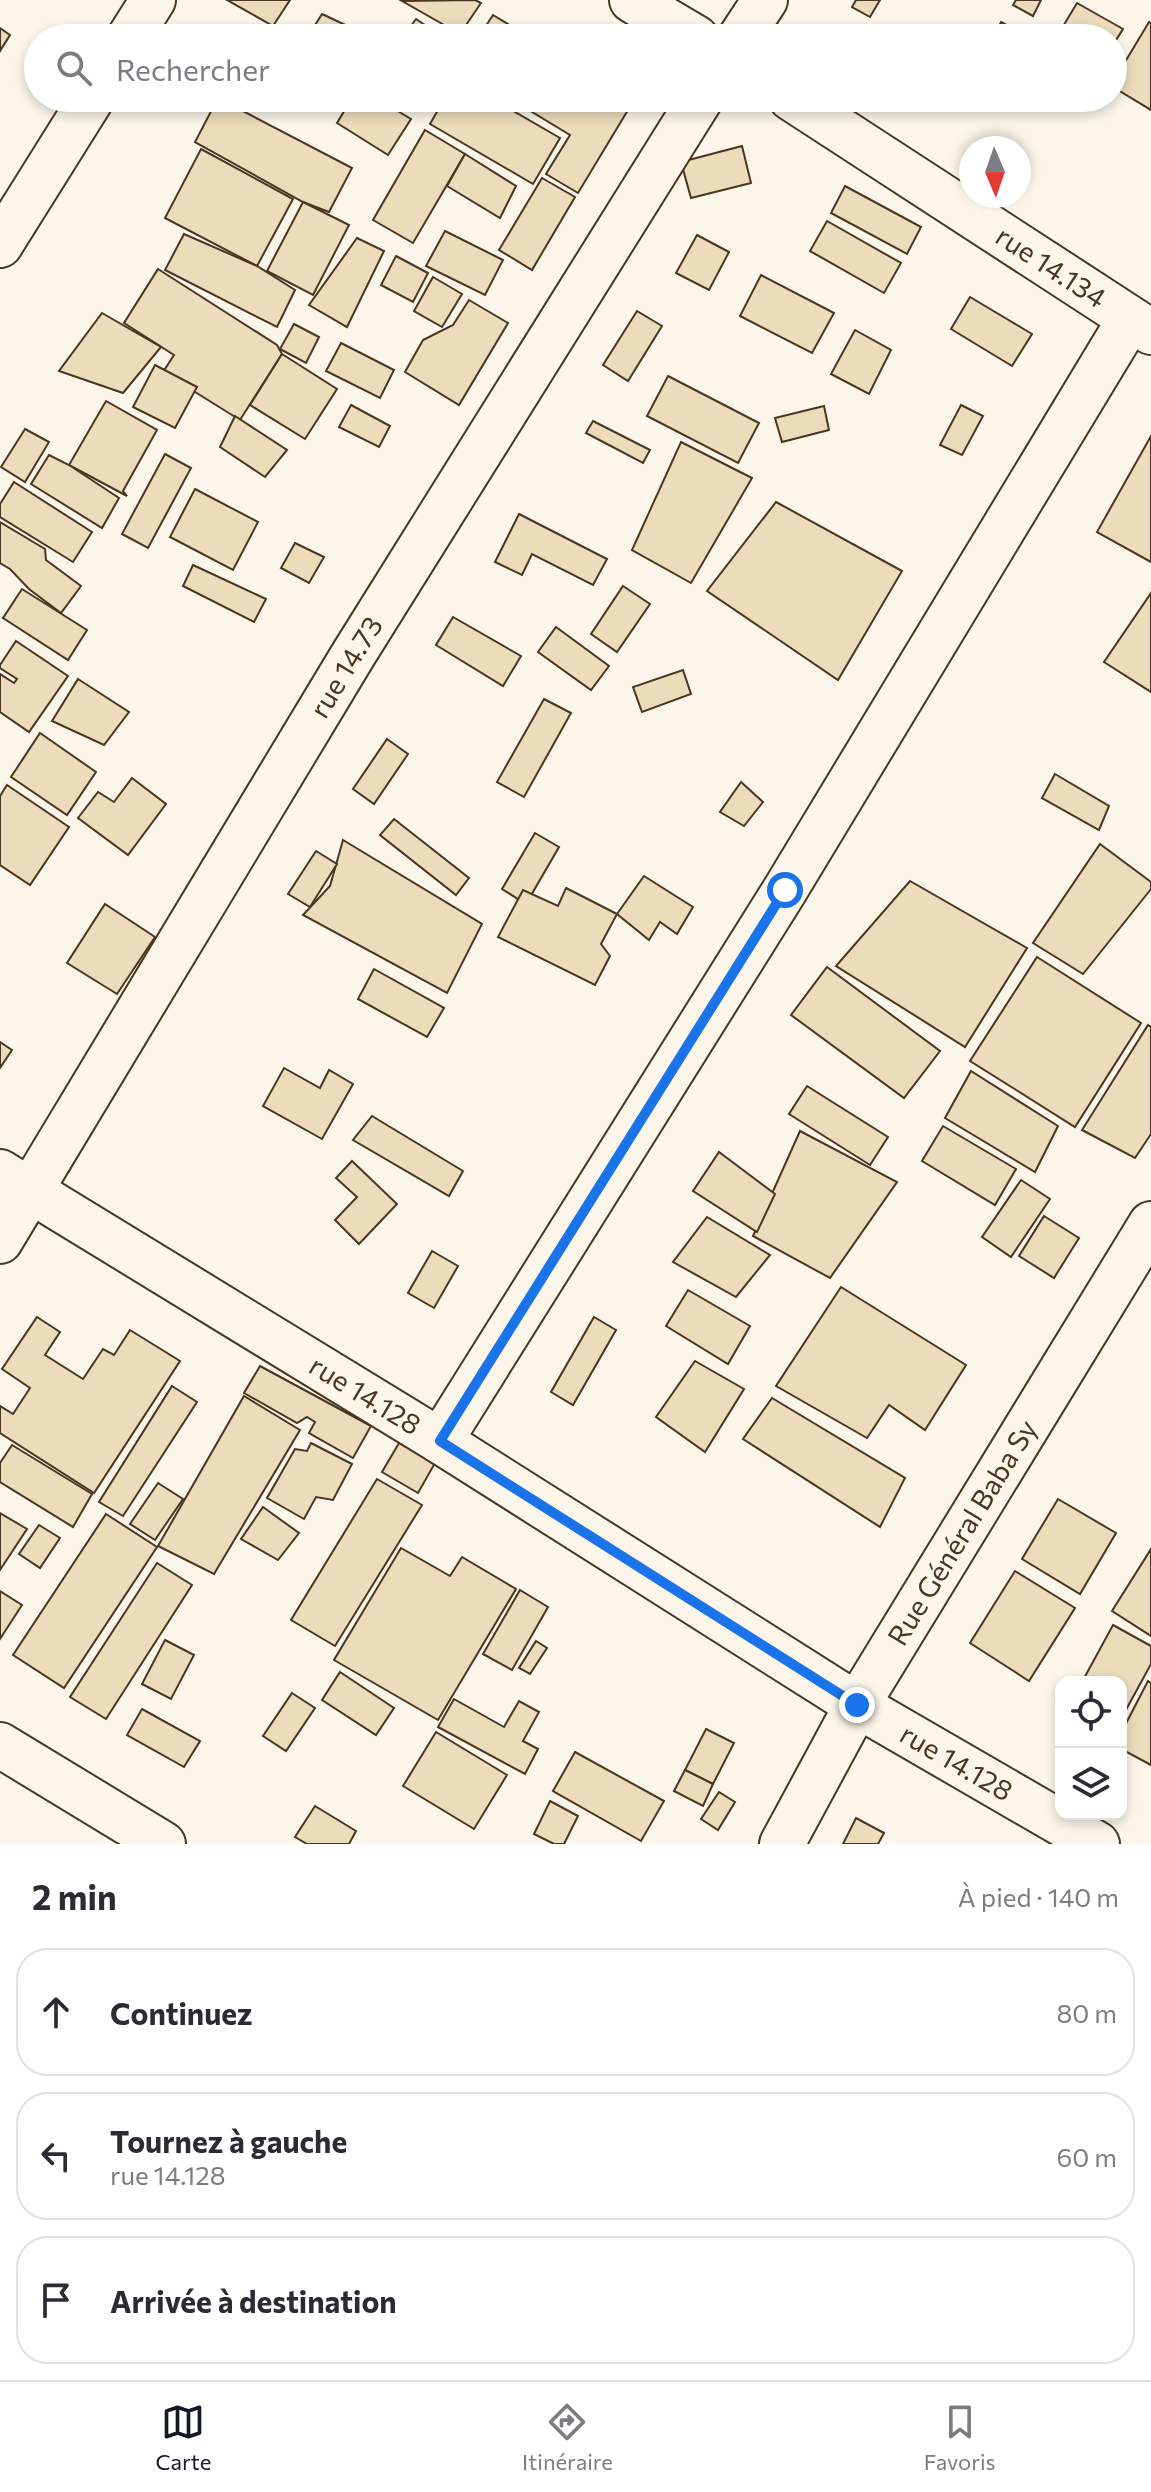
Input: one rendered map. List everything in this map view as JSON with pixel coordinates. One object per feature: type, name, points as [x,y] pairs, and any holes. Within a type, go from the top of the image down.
[{"type":"street","points":[[138,24],[153,0]]},
{"type":"street","points":[[632,0],[672,24]]},
{"type":"street","points":[[749,24],[765,0]]},
{"type":"street","points":[[0,245],[83,112]]},
{"type":"street","name":"rue 14.73","points":[[0,1241],[14,1181],[353,655],[692,112]]},
{"type":"street","name":"rue 14.134","points":[[813,112],[1140,325]]},
{"type":"street","points":[[440,1441],[1140,325]]},
{"type":"street","name":"rue 14.128","points":[[14,1181],[440,1441],[857,1705],[1097,1844]]},
{"type":"street","name":"Rue Général Baba Sy","points":[[782,1844],[857,1705],[1151,1224]]},
{"type":"street","points":[[0,1745],[163,1844]]},
{"type":"building","points":[[227,0],[290,0],[274,24]]},
{"type":"building","points":[[475,0],[481,3],[467,24],[442,24],[402,1]]},
{"type":"building","points":[[856,0],[880,0],[870,17],[852,7]]},
{"type":"building","points":[[1016,0],[1041,0],[1033,16],[1013,5]]},
{"type":"building","points":[[1077,3],[1114,24],[1064,24]]},
{"type":"building","points":[[322,14],[343,24],[316,24]]},
{"type":"building","points":[[493,15],[508,24],[487,24]]},
{"type":"building","points":[[1151,23],[1151,110],[1127,95],[1127,59]]},
{"type":"building","points":[[0,28],[10,35],[0,51]]},
{"type":"building","points":[[211,112],[245,112],[352,168],[329,212],[303,202],[195,142]]},
{"type":"building","points":[[344,112],[399,112],[411,119],[388,155],[337,123]]},
{"type":"building","points":[[437,112],[515,112],[560,138],[533,184],[430,124]]},
{"type":"building","points":[[532,112],[627,112],[578,193],[546,174],[570,135]]},
{"type":"building","points":[[425,130],[465,154],[413,243],[373,220]]},
{"type":"building","points":[[742,146],[751,183],[691,198],[681,162]]},
{"type":"building","points":[[201,149],[293,199],[257,266],[165,218]]},
{"type":"building","points":[[465,154],[516,186],[500,218],[447,186]]},
{"type":"building","points":[[542,178],[575,197],[532,270],[499,250]]},
{"type":"building","points":[[845,186],[921,227],[907,254],[831,213]]},
{"type":"building","points":[[303,202],[349,225],[313,295],[267,271]]},
{"type":"building","points":[[827,221],[901,263],[884,293],[810,251]]},
{"type":"building","points":[[445,231],[503,260],[485,295],[426,266]]},
{"type":"building","points":[[184,234],[257,266],[295,290],[277,327],[165,270]]},
{"type":"building","points":[[697,235],[729,252],[709,290],[676,273]]},
{"type":"building","points":[[357,238],[384,251],[347,327],[309,305]]},
{"type":"building","points":[[396,256],[428,273],[413,302],[381,285]]},
{"type":"building","points":[[158,269],[277,345],[282,354],[240,420],[163,372],[174,355],[124,323]]},
{"type":"building","points":[[761,275],[834,313],[812,353],[740,316]]},
{"type":"building","points":[[433,277],[462,294],[442,327],[414,311]]},
{"type":"building","points":[[970,297],[1032,334],[1012,366],[951,329]]},
{"type":"building","points":[[469,300],[508,323],[459,405],[405,372],[423,340],[453,325]]},
{"type":"building","points":[[637,311],[662,326],[628,381],[603,365]]},
{"type":"building","points":[[102,313],[161,347],[123,393],[59,371]]},
{"type":"building","points":[[294,324],[319,337],[306,363],[280,349]]},
{"type":"building","points":[[855,330],[891,350],[869,394],[831,374]]},
{"type":"building","points":[[341,343],[394,370],[380,398],[326,371]]},
{"type":"building","points":[[282,354],[337,389],[305,439],[250,405]]},
{"type":"building","points":[[155,365],[197,387],[175,428],[133,407]]},
{"type":"building","points":[[668,376],[759,423],[738,463],[647,416]]},
{"type":"building","points":[[106,401],[157,430],[123,491],[127,496],[69,465]]},
{"type":"building","points":[[351,405],[390,426],[379,447],[339,427]]},
{"type":"building","points":[[961,405],[983,416],[962,455],[940,445]]},
{"type":"building","points":[[824,406],[829,430],[782,442],[775,418]]},
{"type":"building","points":[[235,416],[287,450],[265,477],[220,447]]},
{"type":"building","points":[[593,421],[650,450],[643,463],[586,433]]},
{"type":"building","points":[[25,429],[49,442],[25,482],[1,467]]},
{"type":"building","points":[[1151,436],[1151,562],[1097,532]]},
{"type":"building","points":[[681,442],[752,478],[691,583],[632,550]]},
{"type":"building","points":[[165,454],[191,468],[148,548],[122,534]]},
{"type":"building","points":[[49,455],[119,498],[102,528],[31,484]]},
{"type":"building","points":[[14,482],[92,532],[73,562],[0,517],[0,504]]},
{"type":"building","points":[[195,489],[258,522],[233,570],[170,537]]},
{"type":"building","points":[[776,502],[902,571],[838,680],[707,591]]},
{"type":"building","points":[[519,514],[607,559],[593,585],[532,554],[522,575],[495,562]]},
{"type":"building","points":[[0,522],[45,549],[46,560],[81,586],[61,613],[0,563]]},
{"type":"building","points":[[295,543],[324,557],[309,583],[281,568]]},
{"type":"building","points":[[193,565],[266,599],[254,622],[183,586]]},
{"type":"building","points":[[623,586],[650,604],[617,652],[591,634]]},
{"type":"building","points":[[22,589],[87,630],[68,660],[3,618]]},
{"type":"building","points":[[1151,593],[1151,692],[1104,662]]},
{"type":"building","points":[[453,617],[521,656],[503,686],[436,645]]},
{"type":"building","points":[[556,627],[609,666],[591,690],[538,652]]},
{"type":"building","points":[[16,641],[68,676],[29,732],[0,712],[0,674],[14,683],[17,679],[0,665]]},
{"type":"building","points":[[683,670],[691,694],[642,712],[633,687]]},
{"type":"building","points":[[78,679],[129,712],[104,745],[52,721]]},
{"type":"building","points":[[544,699],[571,713],[524,797],[497,782]]},
{"type":"building","points":[[40,733],[96,772],[67,815],[11,777]]},
{"type":"building","points":[[387,739],[408,754],[374,804],[353,789]]},
{"type":"building","points":[[1055,774],[1109,806],[1099,830],[1042,798]]},
{"type":"building","points":[[132,778],[166,804],[128,855],[78,818],[98,792],[114,802]]},
{"type":"building","points":[[741,782],[763,802],[744,826],[720,812]]},
{"type":"building","points":[[7,785],[69,827],[30,885],[0,865],[0,796]]},
{"type":"building","points":[[394,819],[469,878],[456,895],[380,835]]},
{"type":"building","points":[[535,833],[559,847],[526,904],[502,889]]},
{"type":"building","points":[[343,840],[482,924],[447,993],[303,915],[330,886]]},
{"type":"building","points":[[1100,844],[1151,882],[1151,889],[1083,974],[1033,943]]},
{"type":"building","points":[[316,851],[337,864],[310,907],[288,894]]},
{"type":"building","points":[[644,876],[693,907],[677,934],[660,922],[649,940],[617,914]]},
{"type":"building","points":[[910,881],[1027,948],[965,1047],[836,966]]},
{"type":"building","points":[[566,888],[617,914],[601,944],[610,956],[595,985],[498,937],[523,890],[558,906]]},
{"type":"building","points":[[105,904],[155,937],[117,994],[67,963]]},
{"type":"building","points":[[1037,957],[1141,1023],[1075,1127],[970,1061]]},
{"type":"building","points":[[827,967],[940,1051],[904,1098],[791,1015]]},
{"type":"building","points":[[374,969],[444,1008],[427,1037],[358,999]]},
{"type":"building","points":[[1148,1025],[1151,1027],[1151,1134],[1135,1158],[1082,1130]]},
{"type":"building","points":[[0,1042],[12,1050],[0,1068]]},
{"type":"building","points":[[284,1068],[320,1088],[329,1070],[353,1084],[322,1139],[263,1106]]},
{"type":"building","points":[[971,1071],[1058,1126],[1035,1172],[945,1118]]},
{"type":"building","points":[[807,1086],[888,1137],[870,1165],[789,1114]]},
{"type":"building","points":[[372,1116],[463,1171],[449,1196],[353,1140]]},
{"type":"building","points":[[943,1126],[1016,1169],[995,1205],[922,1161]]},
{"type":"building","points":[[800,1131],[897,1182],[830,1278],[753,1236]]},
{"type":"building","points":[[719,1152],[775,1194],[757,1232],[693,1191]]},
{"type":"building","points":[[352,1161],[397,1204],[359,1244],[335,1220],[357,1197],[336,1178]]},
{"type":"building","points":[[1021,1180],[1050,1199],[1011,1257],[982,1237]]},
{"type":"building","points":[[1044,1216],[1079,1238],[1054,1278],[1019,1256]]},
{"type":"building","points":[[707,1217],[770,1255],[736,1297],[673,1262]]},
{"type":"building","points":[[432,1251],[458,1266],[434,1308],[408,1293]]},
{"type":"building","points":[[841,1287],[966,1365],[925,1430],[889,1405],[867,1438],[776,1386]]},
{"type":"building","points":[[688,1290],[750,1326],[728,1364],[666,1326]]},
{"type":"building","points":[[37,1317],[60,1332],[45,1355],[83,1379],[103,1349],[114,1355],[130,1330],[180,1361],[94,1493],[0,1433],[0,1406],[13,1414],[30,1388],[2,1369]]},
{"type":"building","points":[[594,1317],[616,1330],[573,1405],[551,1392]]},
{"type":"building","points":[[695,1361],[744,1389],[705,1452],[656,1417]]},
{"type":"building","points":[[260,1366],[371,1426],[353,1458],[309,1433],[315,1422],[307,1417],[297,1423],[244,1393]]},
{"type":"building","points":[[172,1386],[197,1402],[123,1516],[99,1502]]},
{"type":"building","points":[[244,1396],[300,1430],[214,1574],[158,1546]]},
{"type":"building","points":[[772,1398],[905,1478],[880,1527],[743,1439]]},
{"type":"building","points":[[311,1443],[352,1464],[333,1500],[316,1497],[304,1519],[267,1498],[295,1449],[307,1451]]},
{"type":"building","points":[[399,1443],[435,1463],[418,1493],[382,1472]]},
{"type":"building","points":[[12,1445],[92,1494],[73,1527],[0,1482],[0,1463]]},
{"type":"building","points":[[377,1479],[422,1505],[335,1646],[291,1620]]},
{"type":"building","points":[[158,1483],[183,1499],[155,1540],[130,1524]]},
{"type":"building","points":[[1058,1499],[1116,1533],[1080,1594],[1022,1559]]},
{"type":"building","points":[[263,1507],[299,1533],[278,1560],[241,1539]]},
{"type":"building","points":[[0,1513],[27,1529],[0,1570]]},
{"type":"building","points":[[106,1514],[157,1547],[64,1688],[13,1655]]},
{"type":"building","points":[[39,1525],[60,1538],[40,1568],[19,1554]]},
{"type":"building","points":[[401,1548],[450,1576],[462,1557],[516,1589],[438,1720],[334,1660]]},
{"type":"building","points":[[1151,1549],[1151,1636],[1112,1611]]},
{"type":"building","points":[[157,1563],[192,1585],[106,1719],[70,1697]]},
{"type":"building","points":[[1015,1571],[1075,1608],[1029,1681],[970,1643]]},
{"type":"building","points":[[520,1590],[548,1607],[512,1670],[483,1654]]},
{"type":"building","points":[[0,1591],[22,1605],[0,1639]]},
{"type":"building","points":[[1113,1625],[1151,1646],[1151,1664],[1127,1708],[1127,1676],[1085,1676]]},
{"type":"building","points":[[165,1640],[194,1655],[171,1699],[142,1684]]},
{"type":"building","points":[[536,1641],[547,1648],[530,1674],[519,1668]]},
{"type":"building","points":[[340,1672],[394,1708],[376,1735],[322,1700]]},
{"type":"building","points":[[1148,1681],[1151,1683],[1151,1765],[1127,1752],[1127,1721]]},
{"type":"building","points":[[292,1693],[315,1708],[286,1751],[263,1736]]},
{"type":"building","points":[[454,1699],[504,1727],[519,1701],[539,1712],[523,1741],[538,1749],[525,1774],[438,1727]]},
{"type":"building","points":[[142,1709],[200,1741],[184,1767],[127,1735]]},
{"type":"building","points":[[706,1729],[734,1743],[713,1784],[685,1770]]},
{"type":"building","points":[[436,1732],[507,1775],[474,1829],[403,1786]]},
{"type":"building","points":[[575,1752],[664,1801],[641,1841],[553,1791]]},
{"type":"building","points":[[685,1770],[713,1784],[703,1806],[674,1791]]},
{"type":"building","points":[[719,1792],[735,1802],[718,1830],[701,1819]]},
{"type":"building","points":[[550,1801],[578,1816],[564,1844],[554,1844],[534,1834]]},
{"type":"building","points":[[315,1806],[356,1831],[349,1844],[307,1844],[295,1837]]},
{"type":"building","points":[[856,1818],[884,1833],[878,1844],[843,1844]]},
{"type":"route","points":[[785,890],[440,1441],[857,1705]]}]
